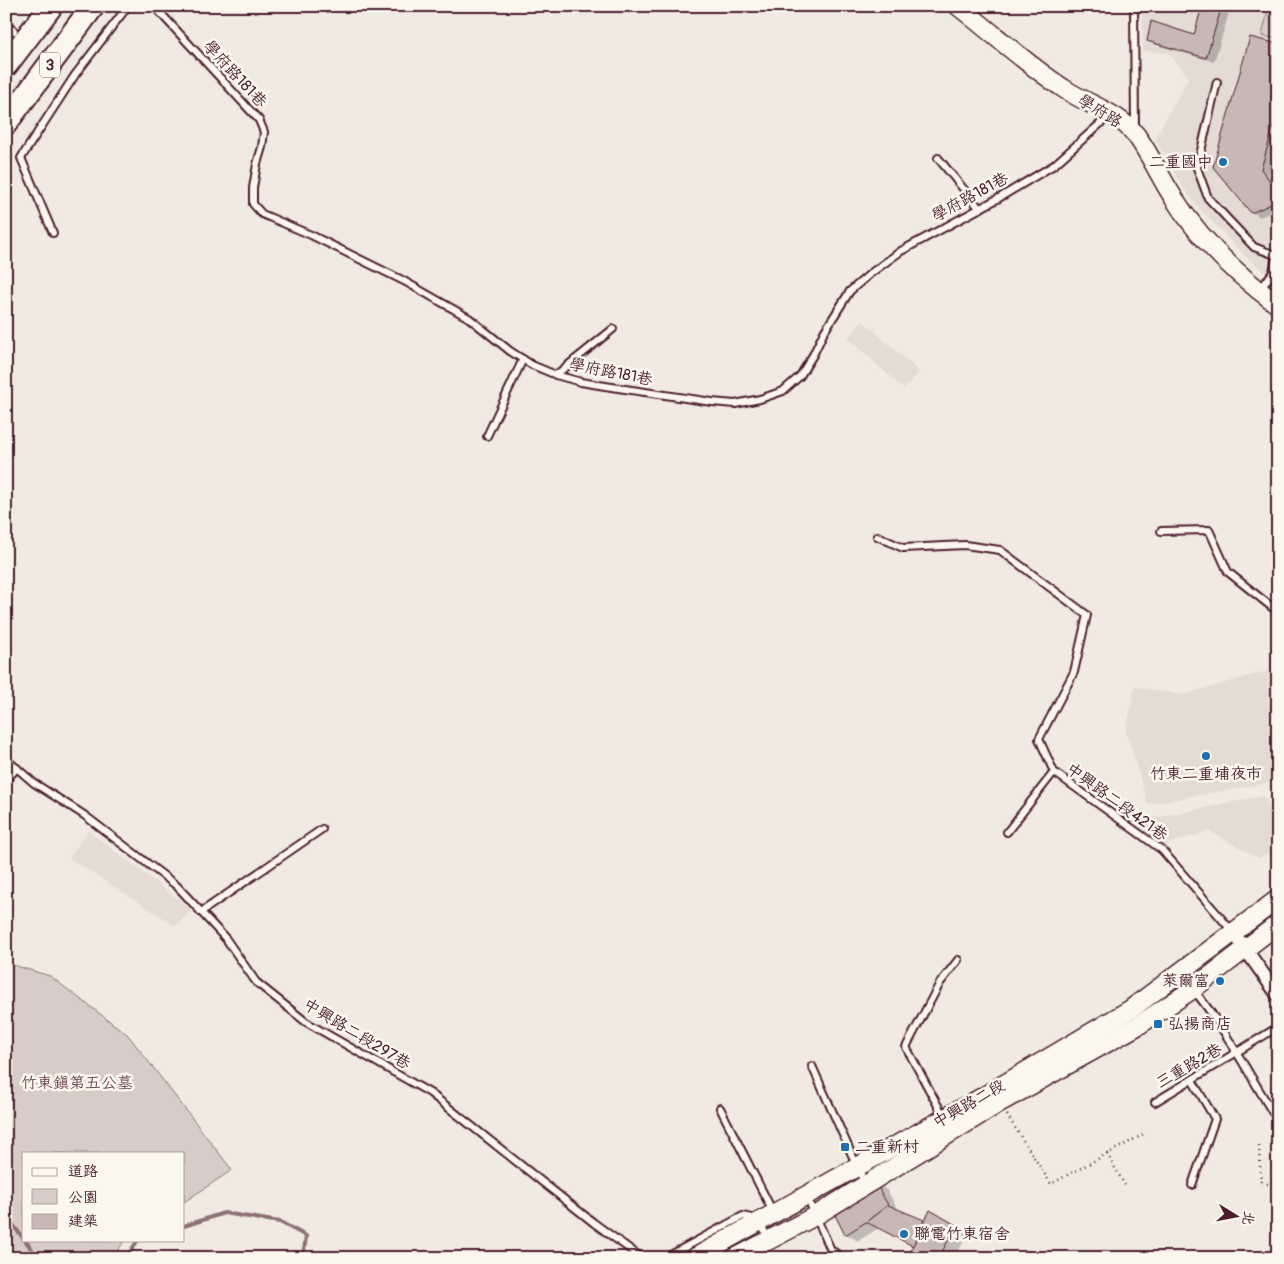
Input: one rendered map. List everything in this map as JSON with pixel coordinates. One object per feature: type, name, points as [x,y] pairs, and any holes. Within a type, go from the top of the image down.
[{"type":"highway","name":"3","points":[[6,65],[51,6]]},
{"type":"highway","name":"3","points":[[6,123],[93,6]]},
{"type":"main road","name":"學府路","points":[[958,6],[1061,87],[1111,114],[1135,134],[1174,198],[1196,229],[1220,257],[1278,305]]},
{"type":"main road","name":"中興路二段","points":[[735,1258],[815,1216],[865,1185],[1131,1009],[1278,899]]},
{"type":"main road","name":"中興路二段","points":[[694,1258],[944,1118],[996,1097],[1139,1025],[1193,988],[1278,924]]},
{"type":"street","points":[[1234,933],[1278,995]]},
{"type":"lane","points":[[53,233],[20,158],[75,75],[128,6]]},
{"type":"lane","name":"學府路181巷","points":[[154,6],[185,42],[259,120],[264,132],[253,188],[253,204],[262,214],[311,235],[404,280],[469,318],[532,365],[556,375],[589,384],[712,402],[735,404],[760,399],[783,390],[800,376],[824,332],[850,291],[870,274],[901,252],[980,209],[1054,164],[1111,114]]},
{"type":"lane","points":[[1134,6],[1135,134]]},
{"type":"lane","points":[[6,24],[14,30]]},
{"type":"lane","points":[[1217,82],[1197,168],[1208,198],[1254,247],[1277,256],[1272,272],[1259,291]]},
{"type":"lane","points":[[938,158],[980,209]]},
{"type":"lane","points":[[556,375],[613,329]]},
{"type":"lane","points":[[487,436],[523,359]]},
{"type":"lane","points":[[1161,531],[1209,530],[1228,572],[1278,612]]},
{"type":"lane","name":"中興路二段421巷","points":[[877,536],[903,548],[966,546],[1000,550],[1087,614],[1074,672],[1039,739],[1054,772],[1162,850],[1234,933]]},
{"type":"lane","name":"中興路二段297巷","points":[[6,759],[34,783],[84,815],[177,886],[226,939],[256,982],[306,1022],[430,1093],[594,1223],[642,1258]]},
{"type":"lane","points":[[6,780],[17,768]]},
{"type":"lane","points":[[1007,832],[1054,772]]},
{"type":"lane","points":[[201,912],[322,829]]},
{"type":"lane","points":[[944,1118],[906,1047],[940,983],[958,960]]},
{"type":"lane","name":"三重路2巷","points":[[1179,973],[1193,988],[1216,1020],[1236,1054]]},
{"type":"lane","name":"三重路2巷","points":[[1155,1102],[1278,1028]]},
{"type":"lane","points":[[1236,1054],[1273,1113]]},
{"type":"lane","points":[[812,1066],[865,1185]]},
{"type":"lane","points":[[1192,1080],[1215,1119],[1192,1185]]},
{"type":"lane","points":[[720,1108],[767,1216],[768,1240]]},
{"type":"lane","points":[[806,1196],[831,1250],[843,1258]]},
{"type":"lane","points":[[665,1258],[743,1216],[767,1216]]},
{"type":"path","points":[[996,1097],[1051,1184],[1146,1132]]},
{"type":"path","points":[[1259,1146],[1261,1186],[1278,1182]]},
{"type":"path","points":[[1107,1154],[1126,1187]]},
{"type":"shaded area","name":"二重國中","points":[[1142,6],[1278,6],[1278,283],[1243,254],[1199,208],[1182,186],[1155,138],[1189,77],[1168,53],[1143,51]]},
{"type":"shaded area","points":[[863,321],[919,372],[904,389],[848,338]]},
{"type":"shaded area","name":"竹東二重埔夜市","points":[[1278,668],[1278,781],[1148,804],[1126,731],[1135,687],[1183,695]]},
{"type":"shaded area","points":[[1263,796],[1278,817],[1278,847],[1259,858],[1209,831],[1164,845],[1133,822]]},
{"type":"shaded area","points":[[88,831],[192,910],[176,926],[69,858]]},
{"type":"green space","points":[[1268,10],[1278,12],[1278,39],[1262,36]]},
{"type":"green space","name":"竹東鎮第五公墓","points":[[6,963],[50,976],[128,1035],[232,1170],[185,1201],[185,1152],[22,1152],[22,1242],[124,1242],[113,1258],[6,1258]]},
{"type":"building","points":[[1202,6],[1222,6],[1206,58],[1147,41],[1151,21],[1194,35]]},
{"type":"building","points":[[1250,37],[1278,44],[1278,111],[1261,169],[1278,192],[1278,201],[1251,213],[1213,167]]},
{"type":"building","points":[[875,1182],[888,1205],[845,1235],[831,1207]]},
{"type":"building","name":"聯電竹東宿舍","points":[[888,1205],[924,1220],[913,1246],[866,1222]]},
{"type":"building","points":[[930,1210],[956,1225],[939,1258],[907,1258]]},
{"type":"waterway","points":[[185,1226],[224,1213],[280,1222],[306,1236],[303,1258]]},
{"type":"waterway","points":[[6,1216],[22,1236]]},
{"type":"waterway","points":[[26,1242],[38,1258]]},
{"type":"waterway","points":[[126,1258],[137,1242]]},
{"type":"place","name":"二重國中","points":[[1223,162]]},
{"type":"place","name":"竹東二重埔夜市","points":[[1206,756]]},
{"type":"place","name":"萊爾富","points":[[1220,981]]},
{"type":"place","name":"弘揚商店","points":[[1158,1024]]},
{"type":"place","name":"二重新村","points":[[845,1147]]},
{"type":"place","name":"聯電竹東宿舍","points":[[904,1234]]}]
